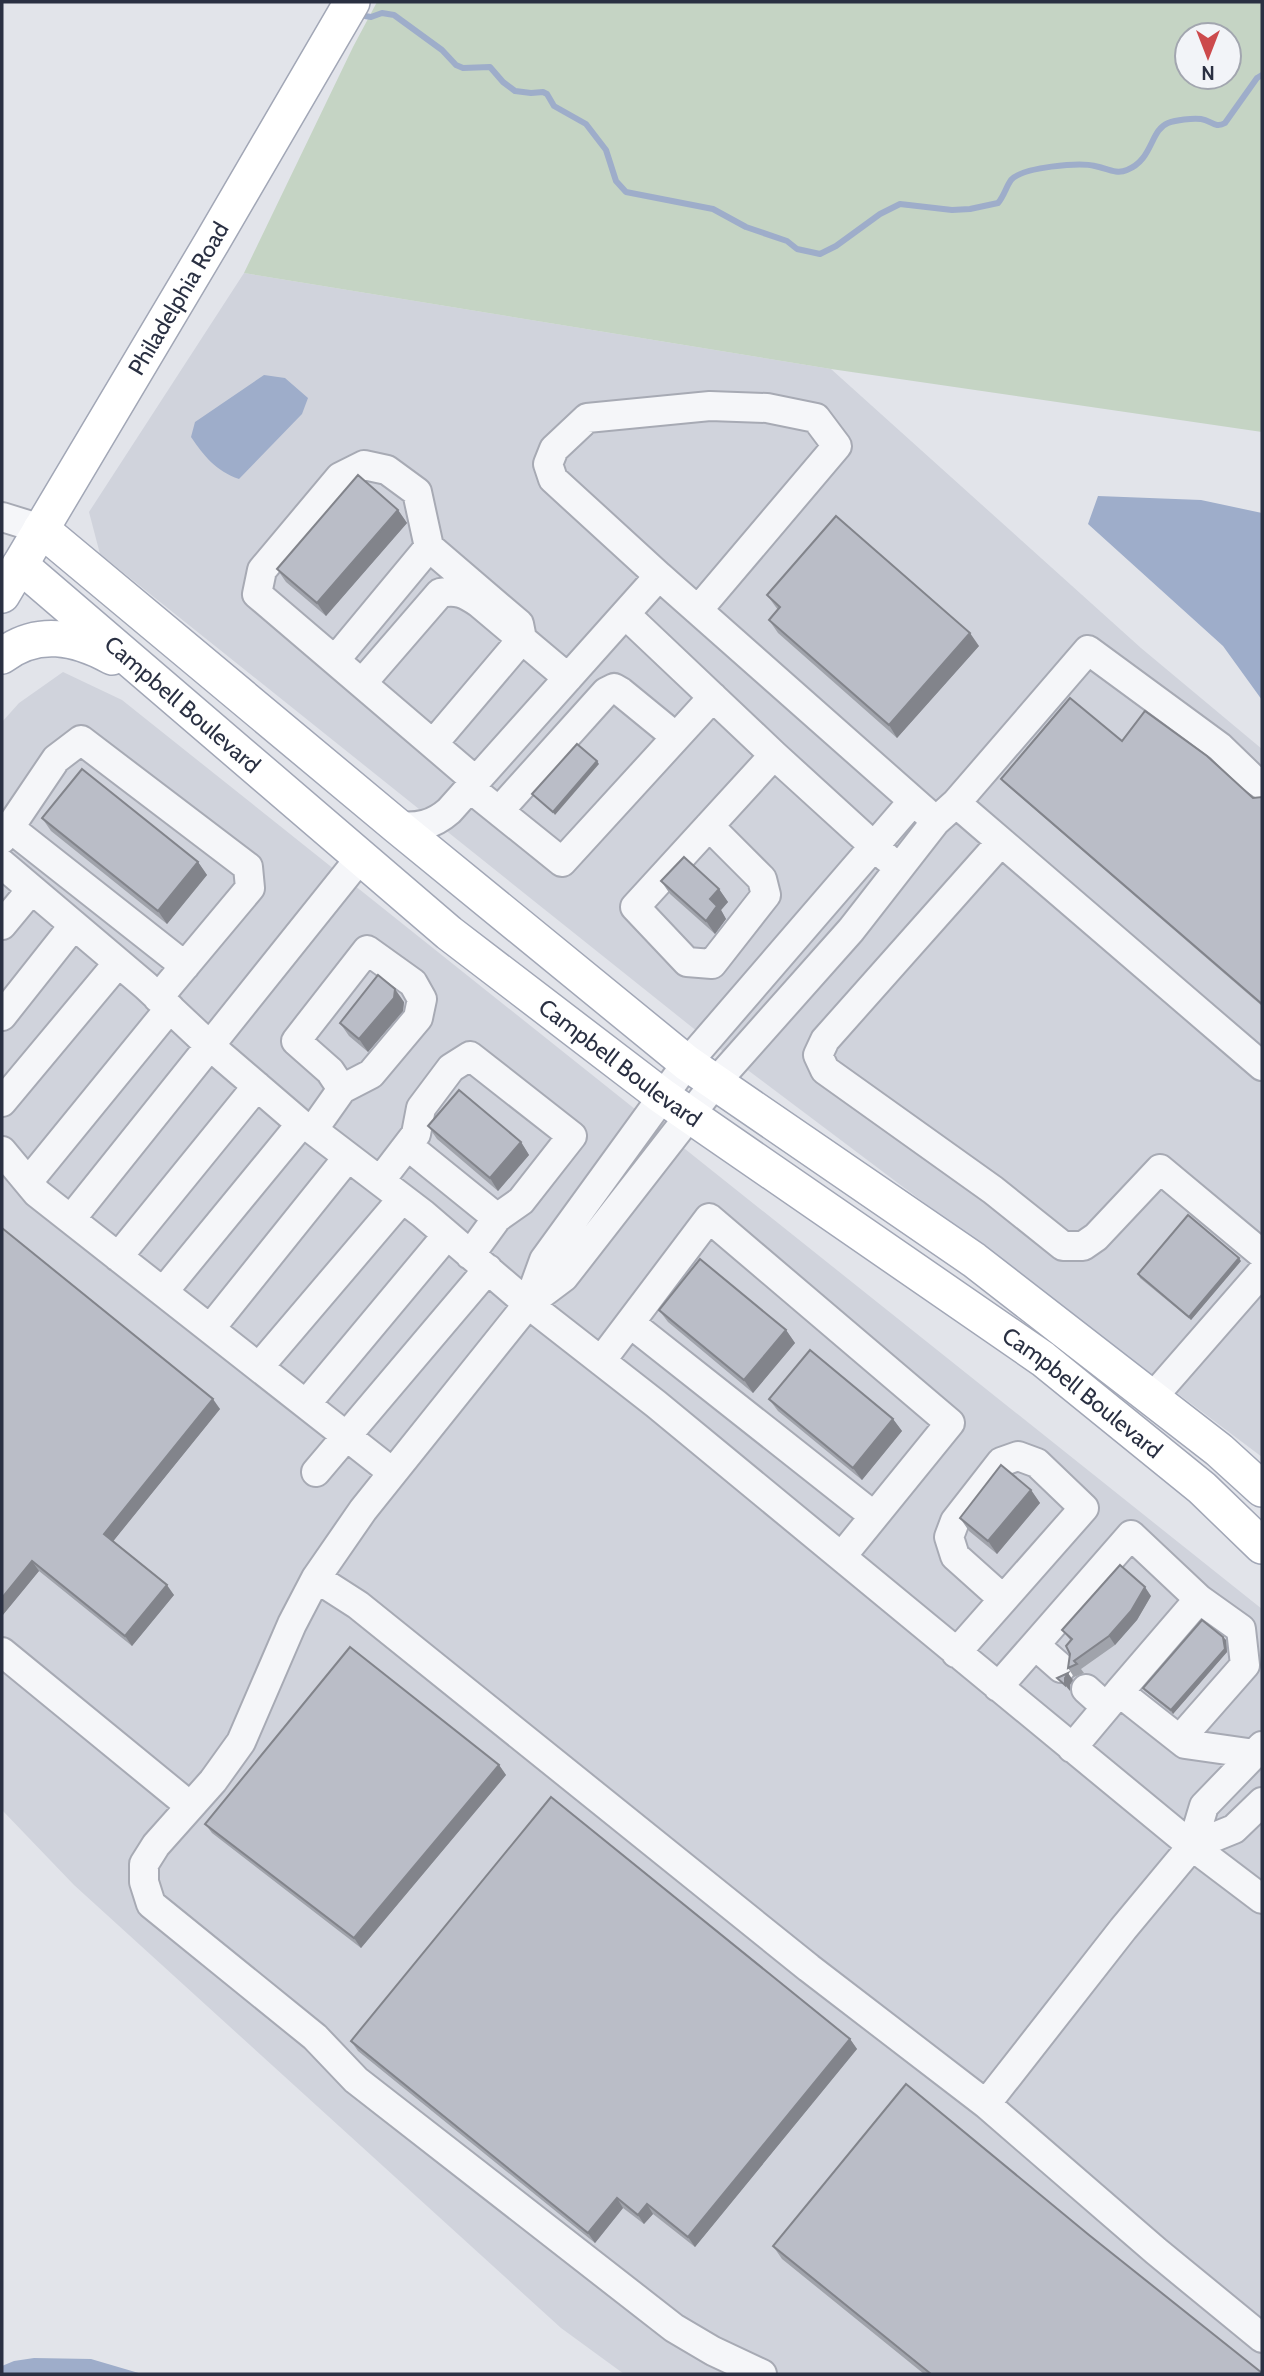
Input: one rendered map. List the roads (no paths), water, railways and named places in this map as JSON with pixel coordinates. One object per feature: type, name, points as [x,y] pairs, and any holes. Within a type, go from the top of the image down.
[{"type":"main road","name":"Philadelphia Road","points":[[2,595],[11,557],[41,529],[352,2]]},
{"type":"main road","name":"Campbell Boulevard","points":[[41,529],[397,827],[687,1063],[974,1260],[1219,1450],[1262,1489]]},
{"type":"main road","name":"Campbell Boulevard","points":[[11,557],[449,933],[662,1096],[1043,1359],[1202,1488],[1262,1545]]},
{"type":"main road","points":[[2,656],[29,641],[66,639],[100,650],[155,680]]},
{"type":"street","points":[[698,610],[837,446],[816,418],[767,408],[710,406],[587,418],[554,449],[548,464],[553,479],[659,576],[913,801],[946,812],[1001,842],[1262,1066]]},
{"type":"street","points":[[522,639],[519,624],[429,547],[417,492],[387,470],[364,465],[340,477],[262,570],[257,594],[363,682],[433,744],[499,811],[562,862],[713,697]]},
{"type":"street","name":"Campbell Boulevard","points":[[2,517],[41,529]]},
{"type":"street","points":[[336,659],[429,547]]},
{"type":"street","points":[[397,827],[422,827],[449,811],[659,576]]},
{"type":"street","points":[[363,682],[440,593],[451,590],[465,593],[568,678]]},
{"type":"street","points":[[625,614],[774,755],[900,868]]},
{"type":"street","points":[[433,744],[522,639]]},
{"type":"street","points":[[762,2374],[713,2351],[674,2328],[356,2080],[315,2038],[151,1904],[144,1882],[144,1864],[156,1845],[213,1781],[241,1742],[292,1624],[316,1578],[363,1510],[528,1304],[564,1278],[715,1083],[851,930],[946,812],[1088,650],[1220,747],[1251,778],[1262,785]]},
{"type":"street","points":[[499,811],[606,692],[614,688],[676,737]]},
{"type":"street","points":[[28,1182],[164,1003],[185,966],[250,888],[248,867],[81,740],[56,759],[6,834],[185,966]]},
{"type":"street","points":[[709,827],[762,879],[766,895],[712,964],[687,962],[635,907],[774,755]]},
{"type":"street","points":[[528,1304],[544,1260],[687,1063],[913,801]]},
{"type":"street","points":[[449,811],[444,840],[450,870]]},
{"type":"street","points":[[1001,842],[825,1040],[818,1055],[825,1070],[993,1190],[1063,1245],[1083,1246],[1097,1237],[1160,1169],[1262,1254]]},
{"type":"street","points":[[71,1219],[360,858]]},
{"type":"street","points":[[2,864],[257,1086],[447,1235],[528,1304],[842,1556],[998,1688],[1192,1846],[1262,1899]]},
{"type":"street","points":[[2,925],[32,890]]},
{"type":"street","points":[[2,1016],[74,925]]},
{"type":"street","points":[[163,1292],[342,1089],[371,1074],[418,1018],[422,999],[413,984],[368,950],[296,1041],[330,1071],[342,1089]]},
{"type":"street","points":[[2,1102],[118,963]]},
{"type":"street","points":[[316,1472],[347,1436],[479,1262],[498,1218],[521,1201],[572,1136],[470,1056],[451,1068],[421,1108],[416,1135],[380,1181]]},
{"type":"street","points":[[118,1257],[257,1086]]},
{"type":"street","points":[[408,1146],[498,1218]]},
{"type":"street","points":[[2,1151],[37,1193],[393,1472]]},
{"type":"street","points":[[210,1329],[348,1157]]},
{"type":"street","points":[[259,1367],[402,1199]]},
{"type":"street","points":[[601,1361],[709,1218],[950,1423],[842,1556]]},
{"type":"street","points":[[306,1404],[447,1235]]},
{"type":"street","points":[[1152,1398],[1262,1272]]},
{"type":"street","points":[[630,1323],[874,1516]]},
{"type":"street","points":[[956,1653],[1084,1508],[1037,1463],[1018,1456],[1001,1462],[955,1521],[949,1538],[955,1556],[1003,1599]]},
{"type":"street","points":[[998,1688],[1131,1535],[1199,1599],[1241,1629],[1245,1665],[1183,1742]]},
{"type":"street","points":[[316,1578],[358,1605],[810,1968],[986,2104],[1156,2251],[1262,2338]]},
{"type":"street","points":[[1072,1748],[1104,1696],[1199,1599]]},
{"type":"street","points":[[1036,1646],[1061,1668]]},
{"type":"street","points":[[2,1652],[190,1806]]},
{"type":"street","points":[[1104,1696],[1183,1742],[1258,1750]]},
{"type":"street","points":[[986,2104],[1122,1929],[1192,1846],[1204,1806],[1258,1750]]},
{"type":"street","points":[[1192,1846],[1234,1829],[1262,1802]]},
{"type":"water","points":[[264,375],[285,378],[308,398],[302,414],[239,479],[211,462],[191,437],[195,422]]},
{"type":"water","points":[[1098,496],[1201,500],[1262,513],[1262,700],[1223,646],[1088,524]]},
{"type":"water","points":[[34,2358],[91,2359],[142,2374],[2,2374],[2,2366]]},
{"type":"waterway","points":[[365,16],[382,13],[394,15],[442,50],[456,65],[463,68],[490,67],[515,91],[547,94],[554,106],[586,124],[606,150],[616,181],[626,192],[713,209],[746,227],[787,241],[797,249],[820,254],[836,246],[880,214],[900,204],[952,210],[970,209],[998,203],[1011,180],[1038,169],[1077,165],[1115,171],[1127,170],[1142,159],[1158,132],[1168,123],[1197,119],[1216,125],[1225,123],[1257,78],[1262,75]]}]
